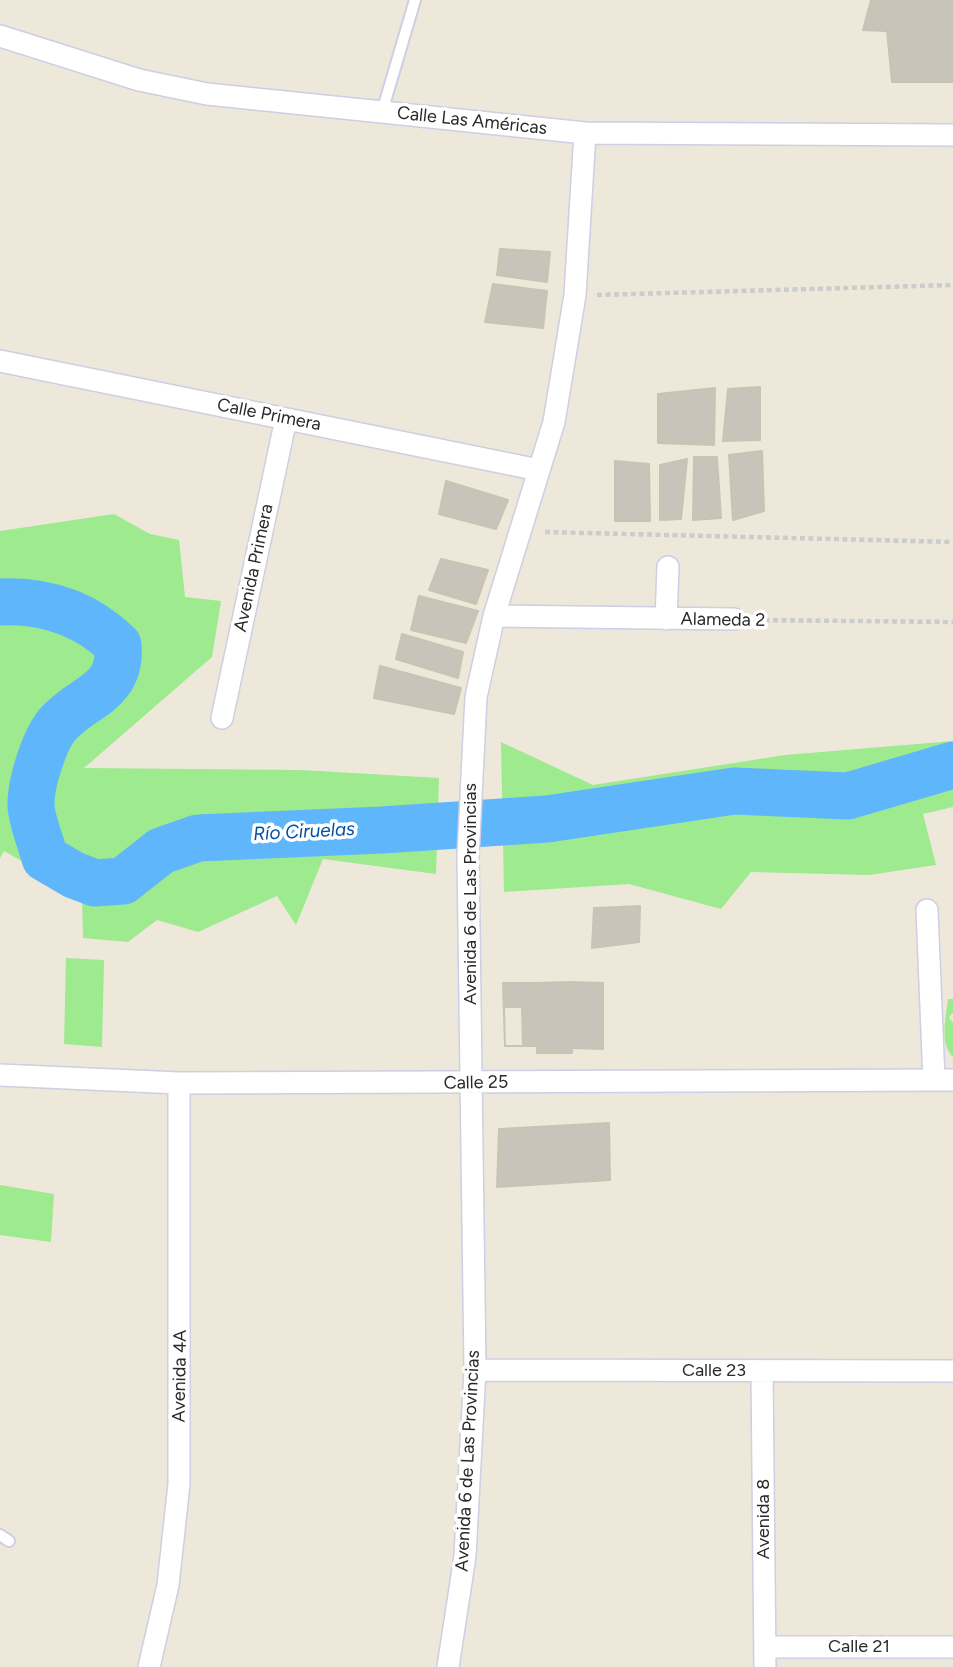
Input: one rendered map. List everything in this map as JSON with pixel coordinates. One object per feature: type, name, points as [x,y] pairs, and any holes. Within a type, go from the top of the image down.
[{"type":"street","name":"Calle Las Américas","points":[[0,36],[139,80],[207,94],[586,133],[953,135]]},
{"type":"street","name":"Avenida 6 de Las Provincias","points":[[448,1667],[465,1556],[475,1370],[468,856],[475,697],[494,616],[554,422],[575,295],[586,133]]},
{"type":"street","name":"Calle Primera","points":[[0,361],[539,470]]},
{"type":"street","name":"Avenida Primera","points":[[222,718],[286,419]]},
{"type":"street","points":[[666,619],[668,567]]},
{"type":"street","name":"Alameda 2","points":[[494,616],[734,619]]},
{"type":"street","points":[[927,910],[943,1080]]},
{"type":"street","name":"Calle 25","points":[[0,1075],[179,1083],[472,1084],[943,1080]]},
{"type":"street","name":"Avenida 4A","points":[[149,1667],[168,1585],[179,1484],[179,1083]]},
{"type":"street","name":"Calle 23","points":[[475,1370],[953,1371]]},
{"type":"street","name":"Avenida 8","points":[[762,1372],[765,1657]]},
{"type":"street","name":"Calle 21","points":[[765,1657],[953,1647]]},
{"type":"lane","points":[[382,112],[415,0]]},
{"type":"path","points":[[575,295],[953,285]]},
{"type":"path","points":[[521,531],[953,542]]},
{"type":"path","name":"Alameda 2","points":[[734,619],[953,622]]},
{"type":"green space","points":[[114,514],[150,534],[179,540],[185,597],[221,601],[212,657],[84,768],[301,770],[439,778],[436,874],[323,859],[296,925],[277,896],[198,932],[157,920],[128,942],[83,938],[82,895],[4,851],[0,858],[0,531]]},
{"type":"green space","points":[[953,741],[953,807],[923,814],[936,865],[869,875],[751,872],[721,909],[629,884],[504,892],[501,742],[593,785],[785,755]]},
{"type":"green space","points":[[66,958],[104,960],[102,1047],[64,1044]]},
{"type":"green space","points":[[948,999],[953,999],[953,1013],[949,1017],[953,1023],[953,1057],[946,1045],[944,1030]]},
{"type":"green space","points":[[0,1185],[54,1194],[51,1242],[0,1235]]},
{"type":"building","points":[[871,0],[953,0],[953,82],[892,82],[887,31],[863,30]]},
{"type":"building","points":[[500,249],[550,252],[547,282],[497,275]]},
{"type":"building","points":[[493,284],[547,291],[543,328],[485,322]]},
{"type":"building","points":[[760,387],[760,440],[723,441],[728,389]]},
{"type":"building","points":[[715,388],[714,445],[658,443],[658,394]]},
{"type":"building","points":[[762,451],[764,511],[733,520],[729,455]]},
{"type":"building","points":[[694,457],[717,457],[721,518],[693,520]]},
{"type":"building","points":[[687,459],[681,519],[660,520],[660,465]]},
{"type":"building","points":[[615,461],[649,464],[650,521],[615,521]]},
{"type":"building","points":[[446,481],[508,500],[496,529],[439,514]]},
{"type":"building","points":[[441,559],[488,570],[476,604],[429,590]]},
{"type":"building","points":[[419,596],[478,611],[466,643],[411,630]]},
{"type":"building","points":[[402,634],[463,652],[458,678],[396,659]]},
{"type":"building","points":[[380,666],[461,688],[454,714],[374,698]]},
{"type":"building","points":[[640,906],[639,942],[592,948],[594,908]]},
{"type":"building","points":[[571,982],[603,983],[603,1049],[572,1048]]},
{"type":"building","points":[[571,982],[572,1053],[537,1053],[534,983]]},
{"type":"building","points":[[503,983],[534,983],[536,1046],[505,1046]]},
{"type":"building","points":[[504,1007],[522,1007],[523,1046],[505,1046]]},
{"type":"building","points":[[609,1123],[610,1180],[497,1187],[499,1129]]},
{"type":"waterway","name":"Río Ciruelas","points":[[0,602],[33,604],[64,611],[93,625],[118,645],[118,661],[107,684],[67,715],[52,732],[39,764],[31,797],[33,819],[45,858],[74,875],[95,883],[123,881],[161,851],[198,838],[547,819],[734,791],[848,796],[953,765]]}]
